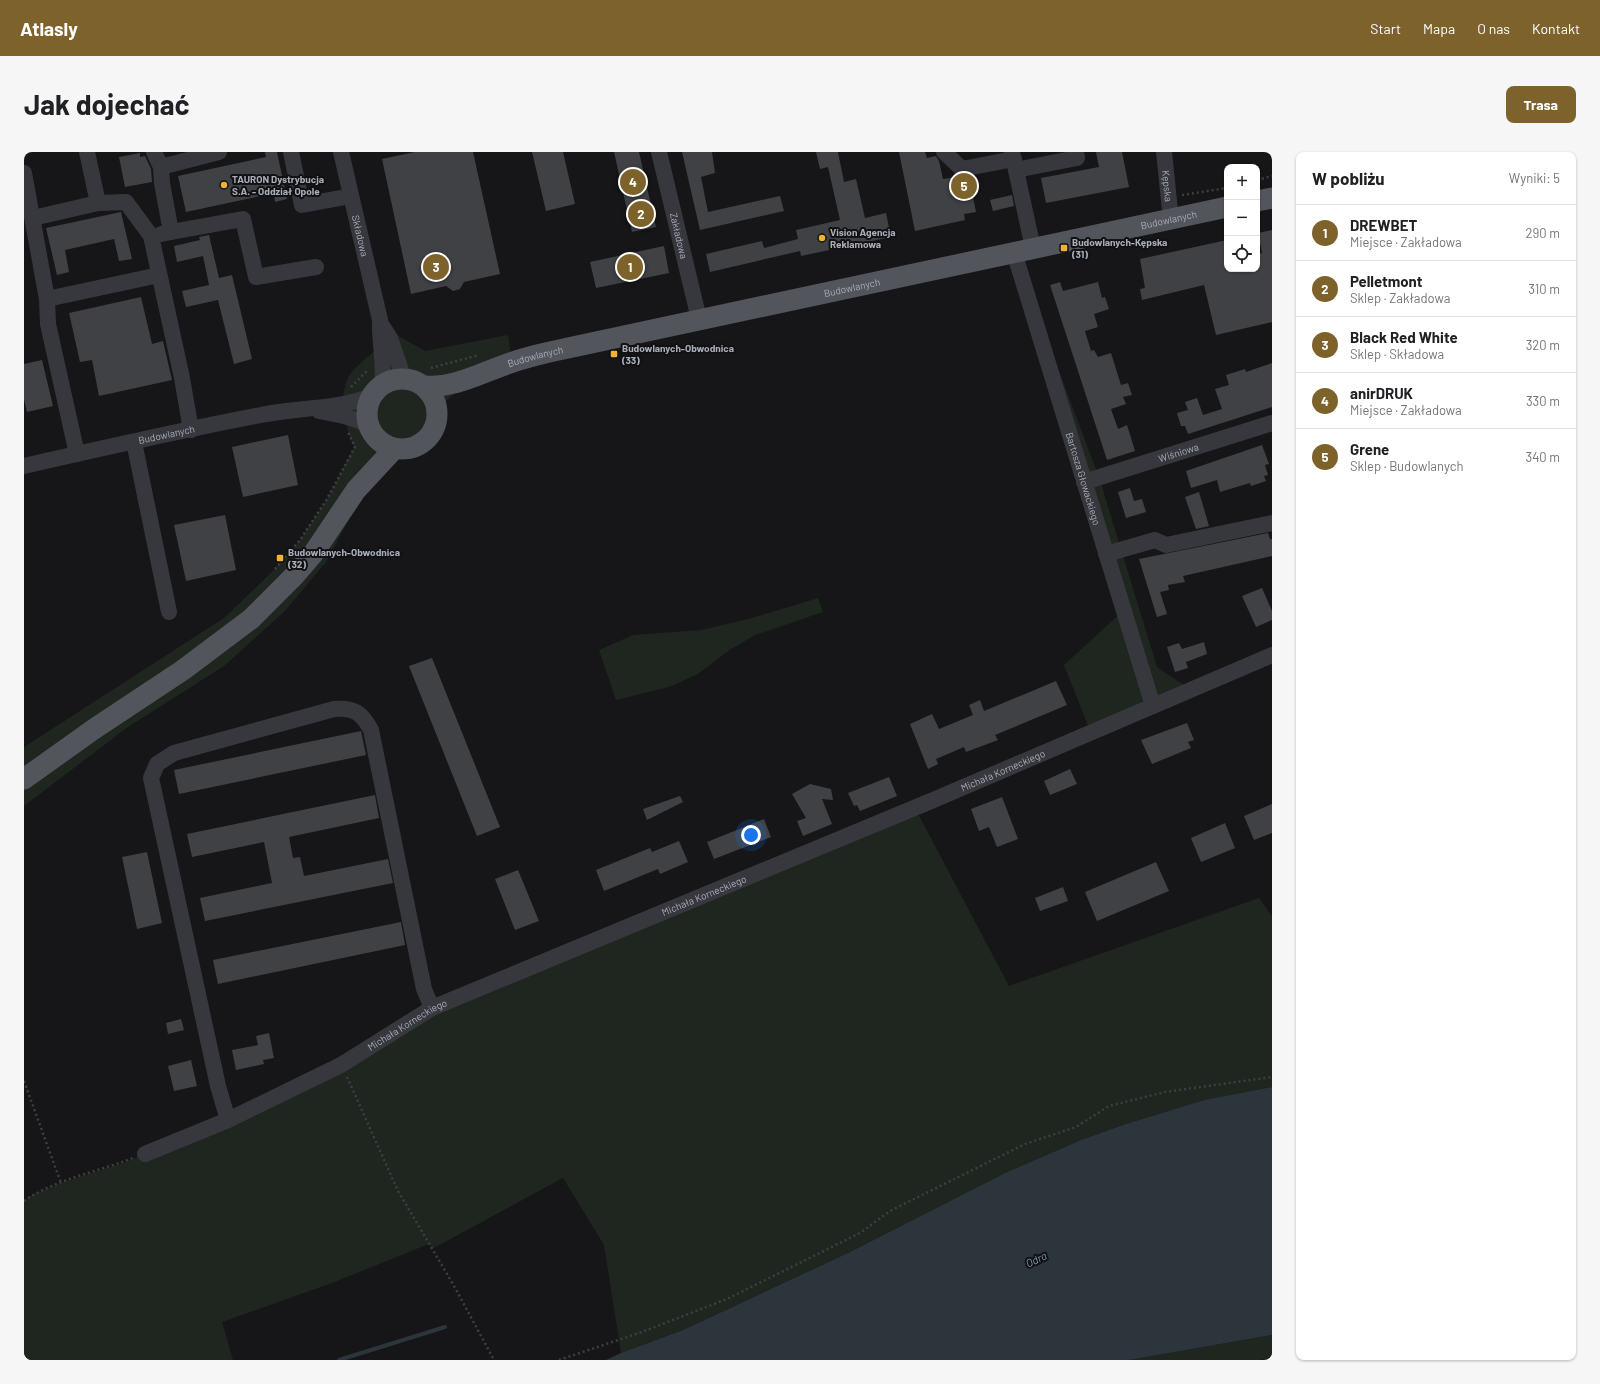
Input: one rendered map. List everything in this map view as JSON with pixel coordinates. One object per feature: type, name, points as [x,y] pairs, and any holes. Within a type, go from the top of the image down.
[{"type":"main road","points":[[1260,200],[1272,198]]},
{"type":"main road","name":"Budowlanych","points":[[417,383],[432,387],[480,375],[512,362],[540,354],[1224,208]]},
{"type":"main road","name":"Budowlanych","points":[[437,416],[443,404],[480,375]]},
{"type":"main road","points":[[356,490],[372,445],[366,415],[368,403],[377,391],[392,380],[417,383],[432,396],[436,405],[437,416],[435,426],[430,435],[423,442],[414,447],[405,450],[394,449],[385,445],[369,428]]},
{"type":"main road","points":[[24,779],[94,729],[183,670],[251,619],[295,575],[313,554],[356,490],[394,449]]},
{"type":"street","points":[[87,152],[98,203]]},
{"type":"street","points":[[154,152],[161,167],[162,183],[172,232]]},
{"type":"street","points":[[161,167],[220,152]]},
{"type":"street","points":[[291,152],[302,206],[351,196]]},
{"type":"street","name":"Składowa","points":[[341,152],[380,320],[390,338],[402,373],[417,383]]},
{"type":"street","name":"Zakładowa","points":[[659,152],[699,319]]},
{"type":"street","points":[[944,152],[962,169],[1014,160],[1077,158],[1076,152]]},
{"type":"street","name":"Kępska","points":[[1164,152],[1171,220]]},
{"type":"street","name":"Bartosza Głowackiego","points":[[1014,160],[1024,250],[1084,482],[1153,706]]},
{"type":"street","points":[[24,173],[33,218],[34,238],[47,299],[48,324],[77,454]]},
{"type":"street","points":[[33,218],[98,203],[126,202],[151,236],[191,430]]},
{"type":"street","points":[[151,236],[243,219],[256,277],[316,267]]},
{"type":"street","points":[[47,299],[159,275]]},
{"type":"street","name":"Składowa","points":[[377,391],[383,366],[379,339],[380,320]]},
{"type":"street","name":"Budowlanych","points":[[24,466],[263,414],[309,410],[361,400],[377,391]]},
{"type":"street","name":"Budowlanych","points":[[309,410],[344,416],[369,428]]},
{"type":"street","name":"Wiśniowa","points":[[1084,482],[1272,423]]},
{"type":"street","points":[[134,442],[169,612]]},
{"type":"street","points":[[1106,554],[1155,540],[1166,545],[1272,523]]},
{"type":"street","name":"Michała Korneckiego","points":[[145,1154],[228,1120],[341,1065],[432,1008],[931,801],[1272,655]]},
{"type":"street","points":[[228,1120],[216,1079],[151,778],[157,764],[174,754],[334,709],[347,708],[365,717],[371,730],[424,989],[432,1008]]},
{"type":"path","points":[[1260,179],[1272,176]]},
{"type":"path","points":[[1178,190],[1179,195],[1187,196],[1224,189]]},
{"type":"path","points":[[273,574],[276,568],[300,540],[326,499],[354,446],[346,427]]},
{"type":"path","points":[[341,1065],[379,1145],[398,1191],[453,1284],[494,1360]]},
{"type":"path","points":[[559,1360],[642,1332],[727,1299],[860,1234],[890,1210],[1025,1144],[1076,1127],[1108,1106],[1165,1092],[1272,1078]]},
{"type":"path","points":[[24,1081],[61,1183]]},
{"type":"path","points":[[24,1201],[34,1194],[61,1183],[145,1154]]},
{"type":"shaded area","points":[[1014,252],[1099,477],[1157,667],[1191,690],[1091,733],[1064,665],[1124,610]]},
{"type":"shaded area","points":[[397,335],[425,351],[508,335],[512,362],[476,378],[462,387],[445,402],[439,410],[433,431],[425,441],[414,447],[394,449],[362,495],[326,562],[285,611],[224,666],[128,727],[24,806],[24,747],[224,618],[276,568],[300,540],[327,499],[354,447],[348,431],[343,404],[343,395],[348,378],[363,361]]},
{"type":"shaded area","points":[[818,598],[823,612],[755,635],[728,651],[698,674],[669,687],[616,700],[599,650],[633,635],[701,630],[752,618]]},
{"type":"shaded area","points":[[915,808],[1009,986],[1259,898],[1272,916],[1272,1087],[1204,1100],[1126,1124],[1081,1140],[1005,1173],[850,1252],[683,1330],[621,1353],[604,1245],[563,1178],[432,1249],[429,1244],[332,1283],[222,1322],[233,1360],[24,1360],[24,1201],[34,1194],[61,1183],[123,1163],[228,1120],[432,1008]]},
{"type":"shaded area","points":[[1272,1335],[1272,1357],[1260,1360],[1129,1360]]},
{"type":"water","name":"Odra","points":[[1272,1087],[1272,1335],[1129,1360],[606,1360],[683,1330],[850,1252],[1005,1173],[1081,1140],[1126,1124],[1204,1100]]},
{"type":"building","name":"TAURON Dystrybucja S.A. - Oddział Opole","points":[[265,152],[277,152],[287,199],[275,202],[274,193],[186,212],[178,176],[266,157]]},
{"type":"building","points":[[415,152],[473,152],[500,274],[464,282],[460,289],[453,291],[446,286],[411,294],[382,159]]},
{"type":"building","points":[[532,152],[563,152],[575,204],[546,211]]},
{"type":"building","points":[[614,152],[639,152],[656,227],[632,232]]},
{"type":"building","points":[[682,152],[712,152],[715,173],[701,177],[708,212],[780,196],[784,211],[700,230]]},
{"type":"building","points":[[816,152],[838,152],[844,182],[856,179],[865,218],[886,213],[891,237],[801,256],[800,251],[710,272],[706,254],[762,241],[764,248],[798,239],[796,230],[840,220],[828,167],[820,169]]},
{"type":"building","points":[[899,152],[925,152],[927,158],[936,156],[939,161],[943,179],[969,177],[976,212],[964,214],[965,220],[915,231]]},
{"type":"building","points":[[1096,152],[1122,152],[1129,187],[1046,203],[1041,178],[1099,167]]},
{"type":"building","points":[[140,153],[140,157],[145,156],[151,169],[152,182],[125,187],[119,157]]},
{"type":"building","points":[[1012,195],[1014,206],[993,211],[990,200]]},
{"type":"building","points":[[121,212],[132,259],[119,261],[114,239],[65,250],[69,272],[57,275],[46,228]]},
{"type":"building","points":[[1272,230],[1272,322],[1216,335],[1204,285],[1142,300],[1140,289],[1145,288],[1140,259],[1224,241],[1224,272],[1260,272],[1260,253],[1262,253],[1260,233]]},
{"type":"building","points":[[209,235],[219,278],[232,275],[252,359],[234,364],[218,300],[186,307],[182,291],[209,285],[203,256],[177,262],[174,246],[200,240],[199,237]]},
{"type":"building","points":[[664,246],[669,273],[596,288],[590,262]]},
{"type":"building","points":[[1060,282],[1063,291],[1098,282],[1102,298],[1105,297],[1109,309],[1094,314],[1098,327],[1085,331],[1091,351],[1094,350],[1098,357],[1111,353],[1121,385],[1128,383],[1132,395],[1123,397],[1126,404],[1111,409],[1118,429],[1127,425],[1135,451],[1107,460],[1050,285]]},
{"type":"building","points":[[141,297],[152,344],[163,341],[172,380],[99,396],[92,360],[80,362],[69,313]]},
{"type":"building","points":[[42,360],[53,406],[27,412],[24,399],[24,364]]},
{"type":"building","points":[[1272,363],[1272,407],[1188,434],[1185,426],[1181,426],[1177,413],[1188,410],[1185,402],[1197,398],[1203,415],[1222,409],[1215,389],[1229,385],[1226,375],[1245,369],[1246,372]]},
{"type":"building","points":[[288,435],[298,485],[243,497],[232,447]]},
{"type":"building","points":[[1262,445],[1269,464],[1265,465],[1268,475],[1264,476],[1266,481],[1251,486],[1250,483],[1220,492],[1217,480],[1191,488],[1186,471]]},
{"type":"building","points":[[1130,488],[1134,501],[1142,499],[1146,512],[1126,518],[1118,492]]},
{"type":"building","points":[[1199,492],[1209,526],[1196,529],[1185,497]]},
{"type":"building","points":[[225,515],[236,570],[186,581],[174,525]]},
{"type":"building","points":[[1268,533],[1270,539],[1272,539],[1272,556],[1183,576],[1185,582],[1168,585],[1169,590],[1160,592],[1167,614],[1157,617],[1139,559]]},
{"type":"building","points":[[1262,588],[1272,611],[1272,620],[1256,627],[1242,596]]},
{"type":"building","points":[[1204,642],[1207,654],[1186,662],[1188,668],[1175,672],[1167,647],[1179,643],[1182,649]]},
{"type":"building","points":[[432,658],[500,827],[477,836],[409,666]]},
{"type":"building","points":[[1056,681],[1067,705],[995,735],[998,740],[966,752],[964,747],[936,759],[938,764],[928,769],[910,724],[932,714],[939,729],[973,715],[969,705],[980,700],[984,711]]},
{"type":"building","points":[[1187,723],[1194,740],[1188,742],[1191,748],[1152,764],[1141,740]]},
{"type":"building","points":[[361,731],[366,755],[179,794],[174,770]]},
{"type":"building","points":[[1070,769],[1077,784],[1050,795],[1044,781]]},
{"type":"building","points":[[889,777],[897,796],[860,811],[857,805],[854,806],[848,793]]},
{"type":"building","points":[[810,784],[831,789],[833,800],[822,799],[832,824],[803,836],[797,821],[806,818],[792,794]]},
{"type":"building","points":[[375,795],[379,818],[289,837],[293,858],[300,857],[304,876],[388,859],[393,883],[205,921],[200,898],[272,883],[264,842],[192,857],[187,834]]},
{"type":"building","points":[[680,796],[683,802],[647,820],[643,809]]},
{"type":"building","points":[[1002,797],[1018,839],[997,847],[989,827],[979,831],[971,809]]},
{"type":"building","points":[[1272,804],[1272,833],[1254,840],[1244,816]]},
{"type":"building","points":[[764,819],[771,837],[714,859],[707,842]]},
{"type":"building","points":[[1225,823],[1235,848],[1201,862],[1191,838]]},
{"type":"building","points":[[679,841],[688,862],[660,874],[658,869],[604,891],[596,870],[650,848],[652,852]]},
{"type":"building","points":[[147,852],[162,923],[137,929],[122,857]]},
{"type":"building","points":[[1156,862],[1169,891],[1097,921],[1085,892]]},
{"type":"building","points":[[518,870],[539,921],[515,930],[495,879]]},
{"type":"building","points":[[1063,887],[1068,901],[1040,911],[1035,898]]},
{"type":"building","points":[[401,922],[405,945],[218,984],[213,960]]},
{"type":"building","points":[[181,1019],[184,1030],[168,1034],[166,1023]]},
{"type":"building","points":[[269,1033],[274,1058],[263,1060],[264,1064],[236,1070],[232,1050],[258,1045],[256,1036]]},
{"type":"building","points":[[191,1060],[197,1086],[174,1091],[168,1066]]},
{"type":"waterway","points":[[339,1360],[445,1327]]},
{"type":"place","name":"anirDRUK","points":[[633,182]]},
{"type":"place","name":"TAURON Dystrybucja S.A. - Oddział Opole","points":[[224,185]]},
{"type":"place","name":"Grene","points":[[964,186]]},
{"type":"place","name":"Pelletmont","points":[[641,214]]},
{"type":"place","name":"Vision Agencja Reklamowa","points":[[822,238]]},
{"type":"place","name":"Budowlanych-Kępska (31)","points":[[1064,248]]},
{"type":"place","name":"Black Red White","points":[[436,267]]},
{"type":"place","name":"DREWBET","points":[[630,267]]},
{"type":"place","name":"Budowlanych-Obwodnica (33)","points":[[614,354]]},
{"type":"place","name":"Budowlanych-Obwodnica (32)","points":[[280,558]]}]
